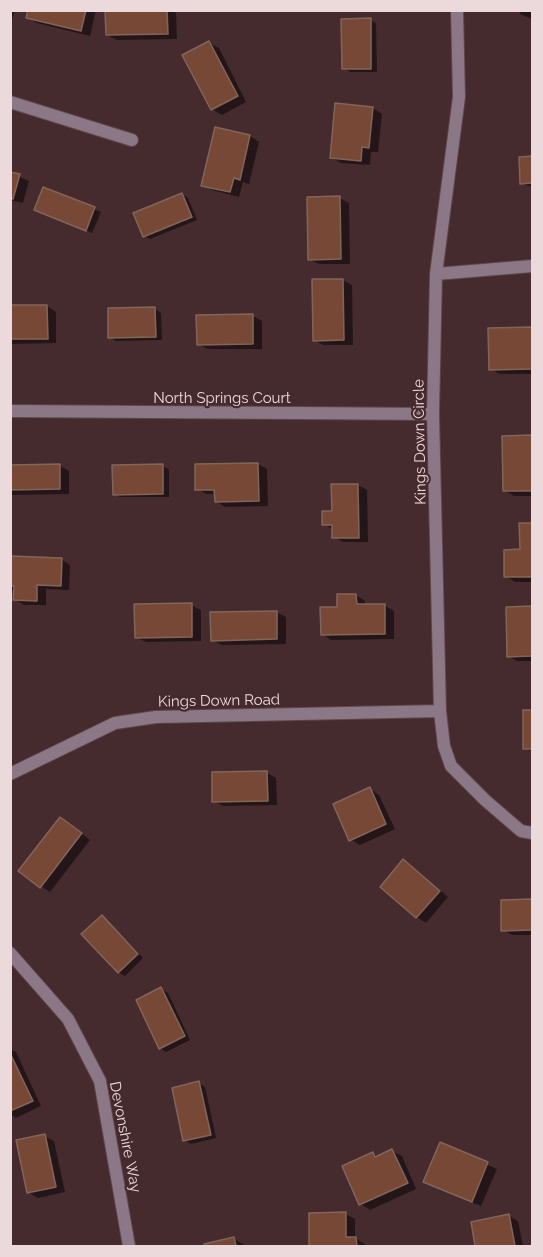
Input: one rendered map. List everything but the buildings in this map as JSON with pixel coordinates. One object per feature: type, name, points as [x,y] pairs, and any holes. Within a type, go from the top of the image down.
[{"type":"street","name":"Kings Down Circle","points":[[457,10],[459,97],[436,274],[433,414],[440,711],[444,746],[452,766],[520,831],[532,833]]},
{"type":"street","points":[[10,102],[132,140]]},
{"type":"street","points":[[436,274],[532,266]]},
{"type":"street","name":"North Springs Court","points":[[10,411],[433,414]]},
{"type":"street","name":"Kings Down Road","points":[[10,774],[115,723],[156,717],[440,711]]},
{"type":"street","name":"Devonshire Way","points":[[10,953],[68,1018],[100,1081],[129,1246]]}]
